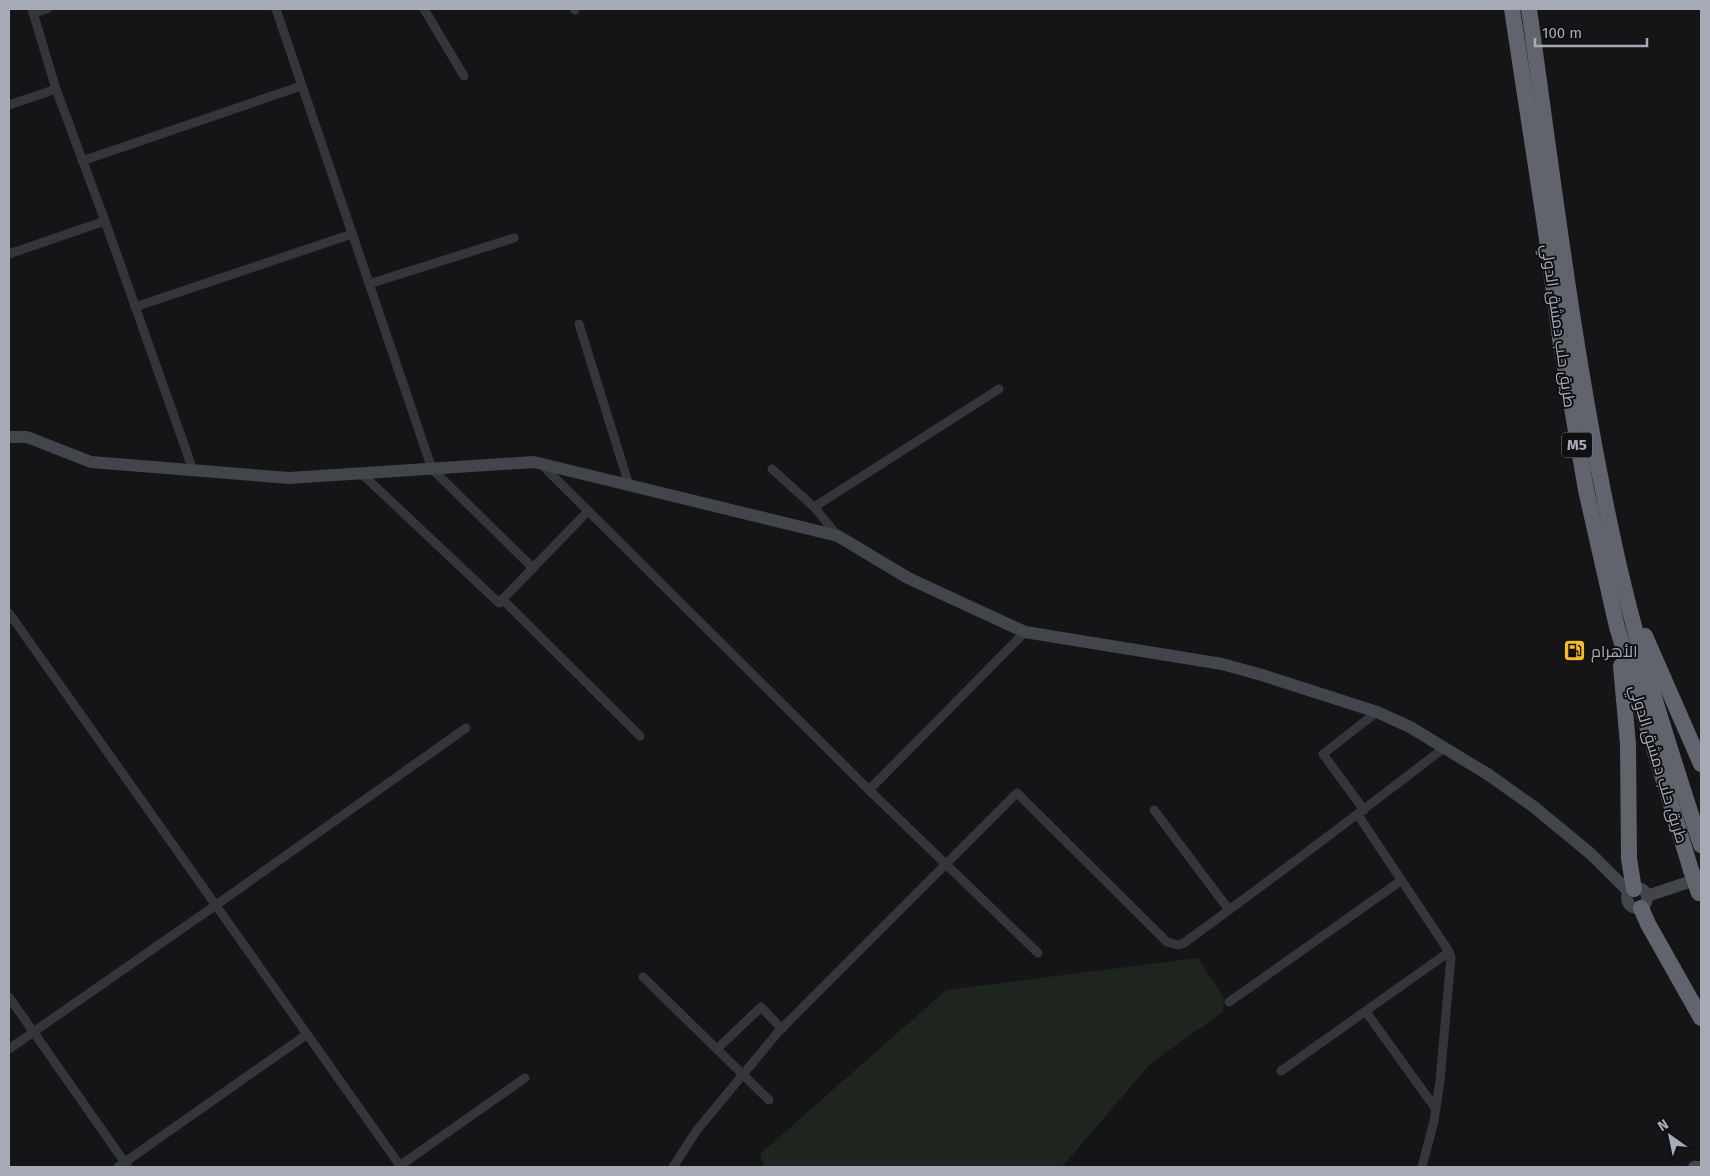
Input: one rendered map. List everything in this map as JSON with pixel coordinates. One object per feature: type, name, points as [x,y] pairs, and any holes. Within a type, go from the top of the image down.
[{"type":"highway","name":"طريق حلب دمشق الدولي","points":[[1512,9],[1576,442],[1594,529],[1617,627],[1698,885]]},
{"type":"highway","name":"طريق حلب دمشق الدولي","points":[[1529,9],[1575,330],[1613,540],[1631,618],[1701,845]]},
{"type":"highway","points":[[1624,588],[1701,764]]},
{"type":"highway","points":[[1617,627],[1628,744],[1629,859],[1638,896],[1648,924],[1701,1018]]},
{"type":"street","points":[[47,9],[33,11],[56,89],[193,470]]},
{"type":"street","points":[[424,9],[464,76]]},
{"type":"street","points":[[280,10],[301,86],[432,469],[533,568]]},
{"type":"street","points":[[82,161],[301,86]]},
{"type":"street","points":[[9,104],[56,89]]},
{"type":"street","points":[[9,254],[105,221]]},
{"type":"street","points":[[135,307],[352,234]]},
{"type":"street","points":[[369,284],[514,238]]},
{"type":"street","points":[[579,324],[629,485]]},
{"type":"street","points":[[814,507],[999,389]]},
{"type":"street","points":[[9,437],[27,437],[91,462],[289,478],[534,462],[838,536],[908,578],[1025,632],[1222,664],[1377,712],[1410,727],[1489,775],[1534,806],[1638,896],[1698,885]]},
{"type":"street","points":[[540,464],[869,790],[1038,952]]},
{"type":"street","points":[[772,469],[814,507],[838,536]]},
{"type":"street","points":[[361,474],[498,603],[588,511]]},
{"type":"street","points":[[502,599],[640,736]]},
{"type":"street","points":[[9,613],[400,1167],[525,1078]]},
{"type":"street","points":[[869,790],[1025,632]]},
{"type":"street","points":[[1377,712],[1323,754],[1449,952],[1452,964],[1436,1109],[1422,1167]]},
{"type":"street","points":[[9,1049],[466,728]]},
{"type":"street","points":[[676,1166],[697,1130],[782,1028],[1017,793],[1167,942],[1178,945],[1184,943],[1229,910],[1444,748]]},
{"type":"street","points":[[1154,810],[1229,910]]},
{"type":"street","points":[[1229,1002],[1402,880]]},
{"type":"street","points":[[1281,1071],[1449,952]]},
{"type":"street","points":[[643,977],[769,1100]]},
{"type":"street","points":[[9,997],[124,1166],[306,1035]]},
{"type":"street","points":[[717,1049],[761,1007],[782,1028]]},
{"type":"street","points":[[1366,1012],[1436,1109]]},
{"type":"street","points":[[1694,1167],[1701,1167]]},
{"type":"shaded area","points":[[1198,958],[1224,998],[1223,1012],[1151,1063],[1062,1167],[764,1167],[760,1154],[946,990]]},
{"type":"place","name":"الأهرام","points":[[1575,651]]}]
